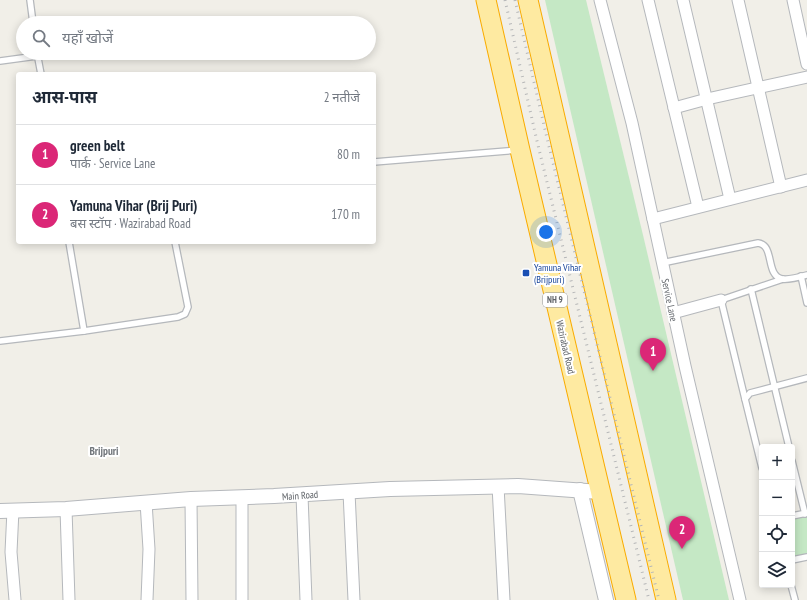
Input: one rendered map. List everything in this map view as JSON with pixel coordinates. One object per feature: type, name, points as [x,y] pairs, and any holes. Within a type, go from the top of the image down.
[{"type":"highway","name":"Wazirabad Road","points":[[486,0],[626,600]]},
{"type":"highway","points":[[528,0],[666,600]]},
{"type":"street","name":"Service Lane","points":[[600,0],[632,123],[673,313],[740,600]]},
{"type":"street","points":[[648,0],[698,207]]},
{"type":"street","points":[[682,0],[730,199]]},
{"type":"street","points":[[738,0],[781,187]]},
{"type":"street","points":[[793,0],[807,64]]},
{"type":"street","points":[[674,108],[758,87],[807,77]]},
{"type":"street","points":[[653,219],[807,180]]},
{"type":"street","points":[[673,313],[721,300]]},
{"type":"street","points":[[498,486],[504,600]]},
{"type":"street","name":"Main Road","points":[[6,511],[66,509],[191,498],[242,497],[390,489],[518,486],[600,492]]},
{"type":"street","points":[[580,490],[606,600]]},
{"type":"street","points":[[349,492],[354,600]]},
{"type":"street","points":[[302,494],[306,600]]},
{"type":"street","points":[[242,497],[242,600]]},
{"type":"street","points":[[191,498],[192,600]]},
{"type":"street","points":[[146,502],[149,549],[147,600]]},
{"type":"street","points":[[66,509],[69,600]]},
{"type":"street","points":[[6,511],[11,552],[14,600]]},
{"type":"lane","points":[[30,0],[32,16]]},
{"type":"lane","points":[[0,61],[16,58]]},
{"type":"lane","points":[[38,60],[40,72]]},
{"type":"lane","points":[[376,162],[520,150]]},
{"type":"lane","points":[[662,263],[762,243],[765,246],[774,272],[783,279]]},
{"type":"lane","points":[[69,244],[84,331]]},
{"type":"lane","points":[[0,341],[84,331],[178,317],[185,314],[188,306],[175,244]]},
{"type":"lane","points":[[759,456],[721,300],[783,279],[804,276],[807,303]]},
{"type":"lane","points":[[751,289],[788,444]]},
{"type":"lane","points":[[745,399],[750,393],[807,378]]},
{"type":"lane","points":[[795,472],[806,513],[795,515]]},
{"type":"lane","points":[[795,559],[807,557]]},
{"type":"lane","points":[[792,588],[795,600]]},
{"type":"green space","points":[[545,0],[586,0],[729,600],[683,600]]},
{"type":"green space","points":[[807,513],[807,557],[795,559],[795,516]]},
{"type":"railway","points":[[505,0],[537,141],[649,600]]},
{"type":"railway","points":[[515,0],[659,600]]},
{"type":"place","name":"Yamuna Vihar (Brijpuri)","points":[[526,273]]},
{"type":"place","name":"green belt","points":[[653,371]]},
{"type":"place","name":"Yamuna Vihar (Brij Puri)","points":[[682,549]]},
{"type":"district","name":"Brijpuri","points":[[104,451]]}]
